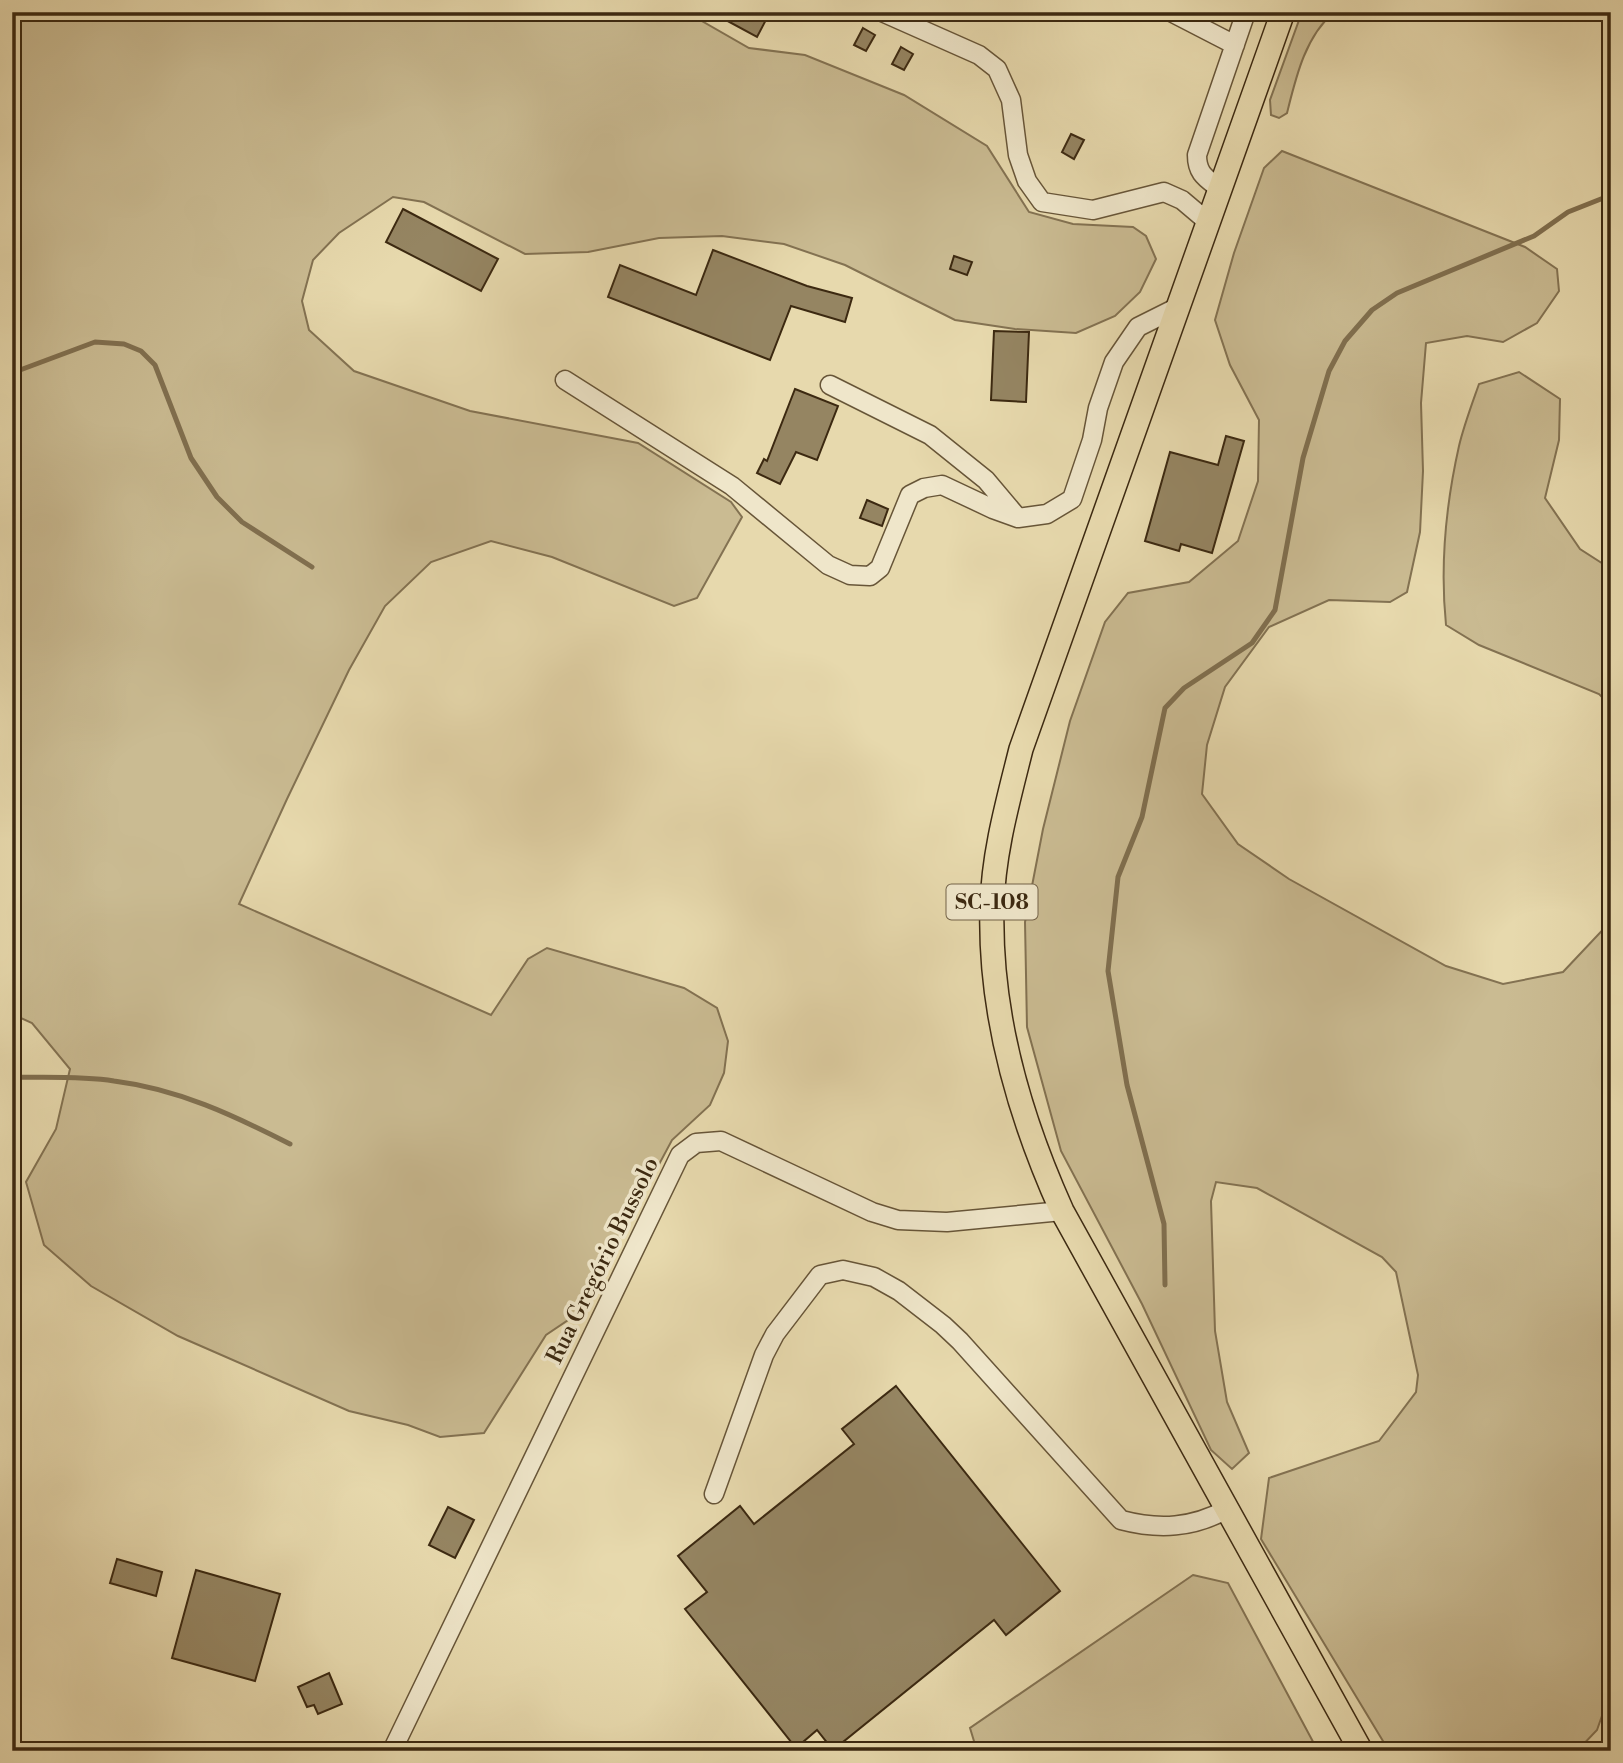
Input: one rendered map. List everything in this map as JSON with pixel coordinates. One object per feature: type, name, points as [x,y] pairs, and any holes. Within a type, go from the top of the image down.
[{"type":"main road","name":"SC-108","points":[[1283,12],[1021,749],[1002,822],[992,905],[994,972],[1004,1042],[1023,1113],[1040,1163],[1062,1212],[1361,1751]]},
{"type":"street","points":[[882,12],[979,55],[998,69],[1011,100],[1022,168],[1027,181],[1042,202],[1093,210],[1164,192],[1182,200],[1208,222]]},
{"type":"street","points":[[1171,12],[1235,46]]},
{"type":"street","points":[[1220,189],[1201,175],[1197,155],[1245,13]]},
{"type":"street","points":[[565,380],[732,486],[828,565],[850,575],[870,576],[880,568],[910,495],[924,488],[942,485],[1018,518],[1047,514],[1072,499],[1114,362],[1138,327],[1178,307]]},
{"type":"street","points":[[830,386],[930,435],[986,480],[1018,518]]},
{"type":"street","name":"Rua Gregório Bussolo","points":[[392,1751],[680,1155],[696,1143],[720,1141],[872,1212],[898,1220],[947,1222],[1062,1212]]},
{"type":"street","points":[[714,1494],[764,1355],[775,1334],[820,1275],[843,1270],[874,1277],[899,1291],[952,1333],[1121,1520],[1138,1525],[1170,1527],[1199,1522],[1227,1509]]},
{"type":"shaded area","points":[[12,12],[686,12],[749,48],[805,55],[904,95],[987,146],[1029,212],[1073,224],[1133,227],[1146,236],[1156,259],[1140,292],[1115,316],[1076,333],[1015,329],[955,320],[845,265],[784,244],[722,236],[659,238],[588,252],[525,254],[424,202],[393,197],[339,233],[313,260],[302,301],[309,330],[354,371],[470,411],[638,443],[731,502],[742,517],[697,598],[674,606],[552,557],[491,541],[431,562],[385,606],[349,670],[239,904],[491,1015],[528,959],[547,948],[684,988],[717,1008],[728,1041],[724,1073],[710,1105],[672,1140],[580,1312],[546,1335],[484,1433],[440,1437],[408,1425],[349,1411],[178,1336],[91,1286],[44,1245],[26,1182],[56,1129],[70,1069],[32,1023],[12,1014]]},
{"type":"shaded area","points":[[1302,12],[1334,12],[1309,45],[1298,72],[1287,113],[1279,118],[1271,115],[1270,100]]},
{"type":"shaded area","points":[[1282,151],[1525,247],[1557,269],[1559,291],[1537,323],[1503,342],[1467,336],[1426,343],[1421,403],[1423,471],[1420,532],[1407,592],[1390,602],[1329,600],[1269,627],[1225,687],[1207,745],[1202,794],[1238,844],[1289,879],[1446,966],[1503,984],[1563,972],[1611,921],[1611,1690],[1597,1730],[1577,1751],[1389,1751],[1261,1539],[1269,1478],[1379,1441],[1416,1392],[1418,1375],[1396,1272],[1382,1257],[1257,1188],[1216,1182],[1211,1201],[1215,1331],[1227,1402],[1249,1453],[1232,1469],[1211,1450],[1142,1304],[1061,1151],[1027,1027],[1025,922],[1043,829],[1070,721],[1105,622],[1128,593],[1189,582],[1238,541],[1258,481],[1259,420],[1230,365],[1215,320],[1234,253],[1264,168]]},
{"type":"shaded area","points":[[1519,372],[1560,399],[1559,440],[1545,498],[1580,549],[1611,569],[1611,706],[1599,694],[1479,645],[1446,625],[1445,535],[1463,430],[1479,384]]},
{"type":"shaded area","points":[[1193,1575],[1228,1583],[1318,1751],[977,1751],[970,1728]]},
{"type":"building","points":[[711,12],[760,12],[768,16],[757,37]]},
{"type":"building","points":[[863,28],[875,35],[866,51],[854,45]]},
{"type":"building","points":[[901,47],[913,54],[904,70],[892,64]]},
{"type":"building","points":[[1071,134],[1084,140],[1074,159],[1062,152]]},
{"type":"building","points":[[403,209],[498,259],[481,291],[386,242]]},
{"type":"building","points":[[713,250],[807,286],[852,298],[845,322],[791,306],[770,360],[608,297],[620,265],[696,295]]},
{"type":"building","points":[[954,256],[972,262],[967,275],[950,269]]},
{"type":"building","points":[[994,331],[1029,332],[1026,402],[991,400]]},
{"type":"building","points":[[795,389],[838,406],[817,460],[796,452],[780,484],[757,473],[764,459],[767,461]]},
{"type":"building","points":[[1226,436],[1244,441],[1212,553],[1181,544],[1179,551],[1145,541],[1170,452],[1218,465]]},
{"type":"building","points":[[867,500],[888,509],[882,526],[860,518]]},
{"type":"building","points":[[896,1386],[1060,1591],[1006,1635],[994,1620],[833,1750],[817,1730],[796,1748],[685,1609],[707,1592],[678,1556],[740,1506],[754,1524],[854,1444],[842,1429]]},
{"type":"building","points":[[448,1507],[474,1520],[455,1558],[429,1545]]},
{"type":"building","points":[[117,1559],[162,1572],[156,1596],[110,1583]]},
{"type":"building","points":[[196,1570],[280,1594],[255,1681],[172,1658]]},
{"type":"building","points":[[329,1673],[342,1704],[318,1714],[314,1705],[307,1707],[298,1687]]},
{"type":"waterway","points":[[1165,1285],[1164,1224],[1127,1085],[1108,971],[1118,877],[1142,817],[1165,708],[1184,688],[1252,643],[1275,610],[1303,458],[1329,371],[1345,341],[1372,310],[1397,293],[1534,236],[1568,212],[1611,195]]},
{"type":"waterway","points":[[12,373],[95,342],[124,344],[141,351],[155,365],[191,458],[217,497],[242,522],[312,567]]},
{"type":"waterway","points":[[12,1077],[102,1079],[160,1090],[226,1113],[290,1144]]}]
